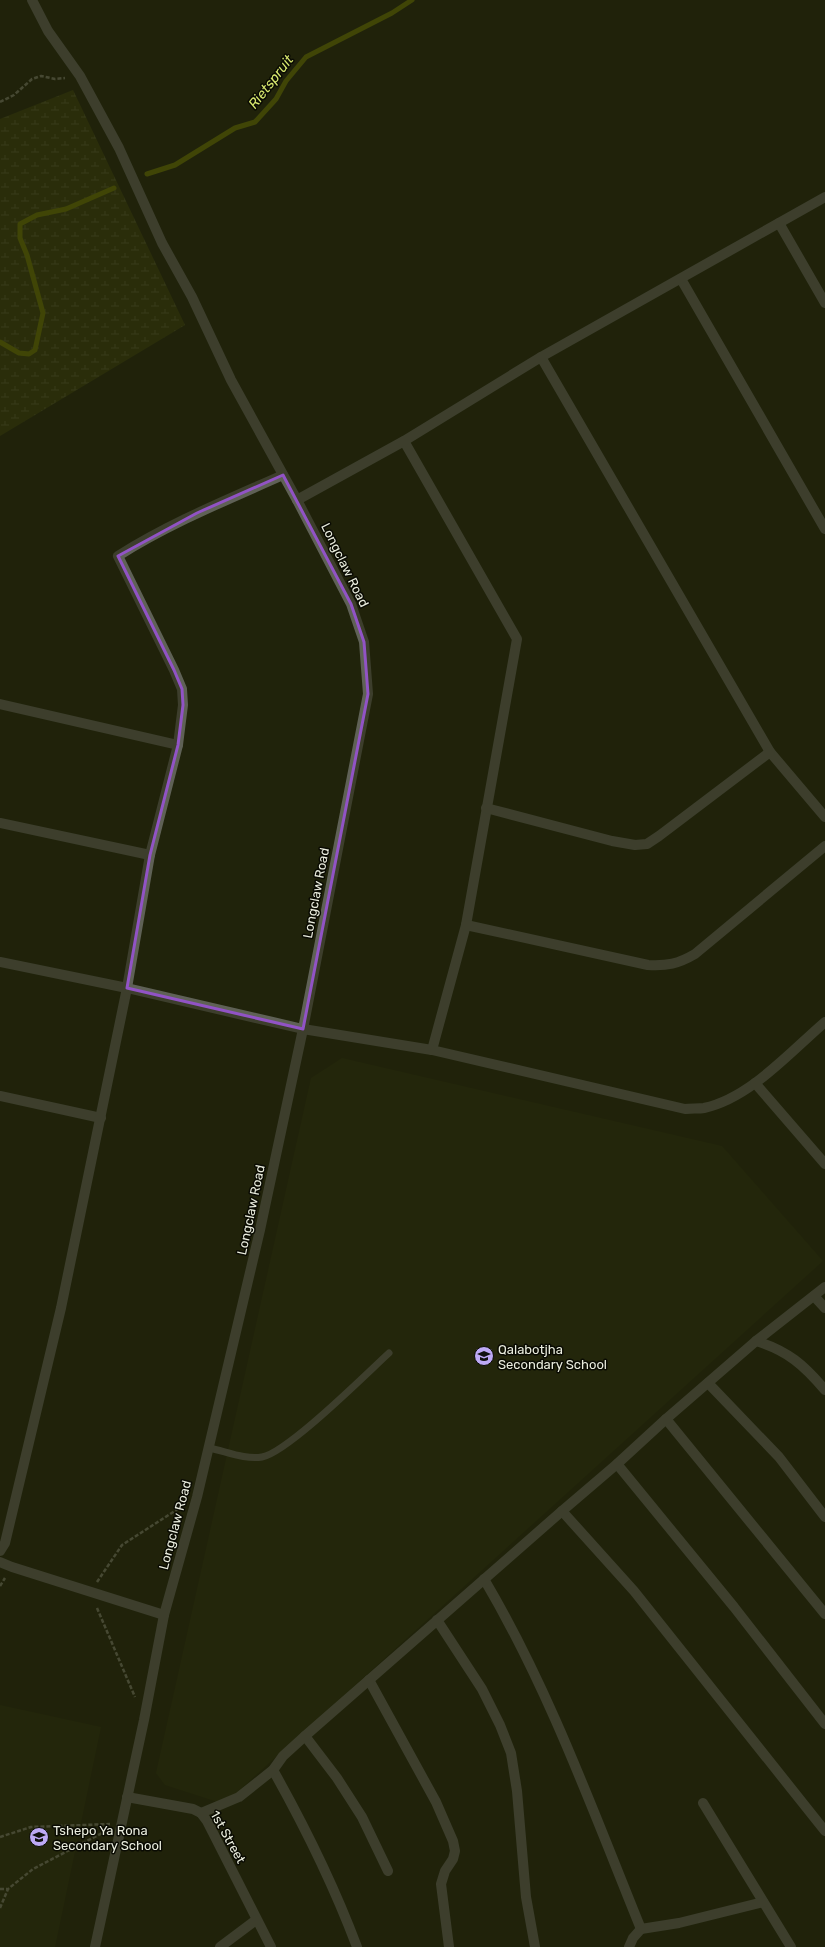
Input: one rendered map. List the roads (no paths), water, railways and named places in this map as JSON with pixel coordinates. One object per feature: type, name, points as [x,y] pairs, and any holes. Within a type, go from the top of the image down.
[{"type":"street","name":"Longclaw Road","points":[[32,0],[48,31],[80,76],[119,148],[162,243],[192,296],[231,380],[297,500],[351,604],[364,642],[368,694],[303,1029],[260,1230],[197,1498],[164,1615],[144,1720],[120,1823],[95,1947]]},
{"type":"street","points":[[297,500],[404,441],[541,358],[825,197]]},
{"type":"street","points":[[778,223],[825,303]]},
{"type":"street","points":[[681,279],[825,529]]},
{"type":"street","points":[[541,358],[770,752],[825,817]]},
{"type":"street","points":[[404,441],[517,638],[466,925],[432,1050]]},
{"type":"street","points":[[0,1551],[5,1543],[61,1308],[127,988],[150,855],[178,745],[183,705],[182,689],[118,556],[137,544],[197,513],[283,475]]},
{"type":"street","points":[[0,704],[178,745]]},
{"type":"street","points":[[486,808],[612,841],[635,845],[647,844],[770,752]]},
{"type":"street","points":[[0,823],[150,855]]},
{"type":"street","points":[[466,925],[648,965],[672,965],[695,954],[825,846]]},
{"type":"street","points":[[0,962],[127,988],[303,1029],[432,1050],[685,1109],[703,1108],[737,1095],[755,1083],[825,1022]]},
{"type":"street","points":[[755,1083],[825,1164]]},
{"type":"street","points":[[0,1096],[101,1118]]},
{"type":"street","points":[[201,1813],[239,1797],[273,1770],[283,1756],[305,1736],[562,1510],[617,1464],[666,1419],[756,1341],[825,1287]]},
{"type":"street","points":[[814,1296],[825,1308]]},
{"type":"street","points":[[756,1341],[789,1354],[810,1372],[825,1390]]},
{"type":"street","points":[[708,1383],[779,1457],[825,1517]]},
{"type":"street","points":[[666,1419],[825,1614]]},
{"type":"street","points":[[617,1464],[734,1607],[825,1724]]},
{"type":"street","points":[[562,1510],[634,1591],[825,1831]]},
{"type":"street","points":[[0,1562],[12,1568],[164,1615]]},
{"type":"street","points":[[484,1579],[510,1624],[538,1684],[575,1767],[641,1929]]},
{"type":"street","points":[[437,1620],[482,1689],[500,1725],[511,1753],[517,1791],[526,1897],[535,1947]]},
{"type":"street","points":[[369,1680],[436,1802],[453,1841],[455,1851],[453,1859],[445,1871],[441,1884],[450,1947]]},
{"type":"street","points":[[305,1736],[337,1778],[362,1817],[388,1871]]},
{"type":"street","points":[[273,1770],[297,1813],[339,1900],[357,1947]]},
{"type":"street","name":"1st Street","points":[[127,1797],[183,1806],[201,1813],[207,1821],[271,1947]]},
{"type":"street","points":[[703,1803],[791,1947]]},
{"type":"street","points":[[629,1947],[633,1938],[641,1929],[680,1923],[763,1902]]},
{"type":"street","points":[[220,1947],[256,1920]]},
{"type":"lane","points":[[209,1448],[252,1458],[265,1456],[272,1453],[295,1438],[390,1353]]},
{"type":"waterway","name":"Rietspruit","points":[[147,174],[175,165],[235,128],[255,122],[276,99],[286,81],[306,57],[392,13],[412,0]]},
{"type":"waterway","points":[[0,342],[19,353],[29,354],[35,350],[43,313],[27,255],[20,238],[20,224],[37,215],[66,209],[114,188]]},
{"type":"place","name":"Qalabotjha Secondary School","points":[[484,1356]]},
{"type":"place","name":"Tshepo Ya Rona Secondary School","points":[[39,1837]]}]
